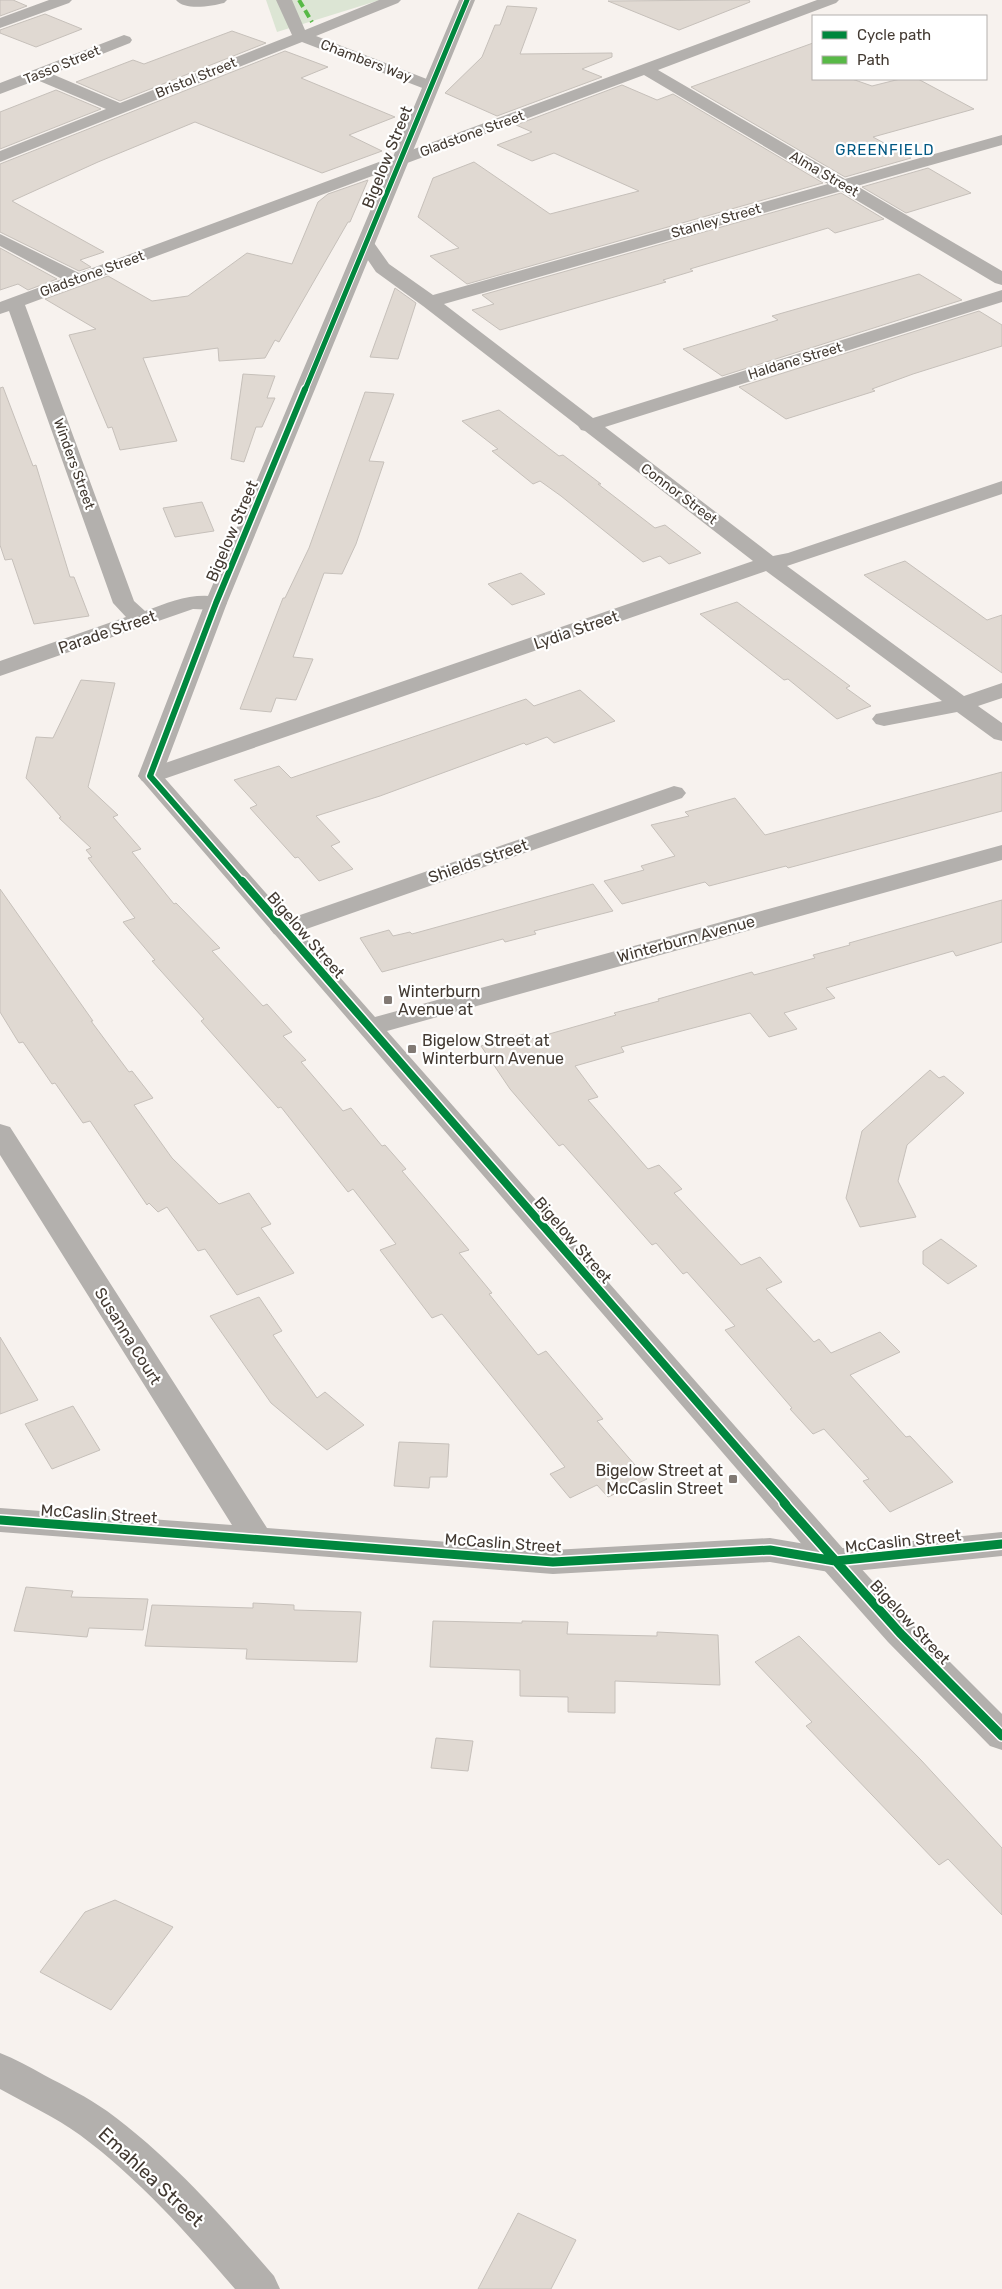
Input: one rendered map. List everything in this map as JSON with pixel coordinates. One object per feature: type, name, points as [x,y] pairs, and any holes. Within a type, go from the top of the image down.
[{"type":"street","points":[[0,23],[64,0]]},
{"type":"street","points":[[184,0],[190,2],[219,0]]},
{"type":"street","points":[[284,0],[300,36]]},
{"type":"street","name":"Bristol Street","points":[[0,157],[393,0]]},
{"type":"street","name":"Bigelow Street","points":[[467,0],[216,603],[150,776],[836,1561],[900,1633],[1002,1736]]},
{"type":"street","name":"Gladstone Street","points":[[8,305],[831,0]]},
{"type":"street","name":"Chambers Way","points":[[300,36],[431,86]]},
{"type":"street","name":"Tasso Street","points":[[0,89],[124,40]]},
{"type":"street","name":"Alma Street","points":[[646,69],[1002,279]]},
{"type":"street","points":[[38,75],[120,109]]},
{"type":"street","name":"Stanley Street","points":[[430,302],[1002,140]]},
{"type":"street","points":[[0,240],[77,279]]},
{"type":"street","name":"Connor Street","points":[[366,244],[382,268],[430,302],[588,426],[769,563],[1002,734]]},
{"type":"street","name":"Haldane Street","points":[[588,426],[1002,296]]},
{"type":"street","name":"Winders Street","points":[[8,305],[124,603],[142,620]]},
{"type":"street","name":"Lydia Street","points":[[150,776],[769,563],[792,559],[1002,487]]},
{"type":"street","name":"Parade Street","points":[[0,669],[191,602],[216,603]]},
{"type":"street","points":[[884,720],[962,704],[1002,690]]},
{"type":"street","name":"Shields Street","points":[[283,929],[674,793]]},
{"type":"street","name":"Winterburn Avenue","points":[[369,1027],[1002,852]]},
{"type":"street","name":"Susanna Court","points":[[0,1133],[257,1539]]},
{"type":"street","name":"McCaslin Street","points":[[0,1520],[553,1562],[770,1550],[836,1561],[1002,1544]]},
{"type":"street","name":"Emahlea Street","points":[[0,2070],[91,2122],[145,2166],[212,2232],[260,2289]]},
{"type":"green space","points":[[266,0],[380,0],[277,32]]},
{"type":"building","points":[[0,0],[13,0],[27,6],[0,16]]},
{"type":"building","points":[[749,0],[750,2],[679,30],[608,1]]},
{"type":"building","points":[[507,6],[537,8],[520,54],[612,53],[612,57],[582,69],[602,77],[497,116],[445,93],[482,57],[495,25],[500,25]]},
{"type":"building","points":[[45,14],[82,29],[36,47],[0,33],[0,30]]},
{"type":"building","points":[[232,31],[266,43],[120,101],[76,82],[133,60],[144,64]]},
{"type":"building","points":[[812,43],[812,80],[855,80],[872,86],[896,80],[920,80],[974,109],[873,137],[911,158],[845,177],[691,87]]},
{"type":"building","points":[[285,51],[328,67],[301,78],[395,117],[349,135],[382,151],[322,173],[195,122],[98,162],[12,201],[104,252],[80,260],[91,267],[79,271],[0,232],[0,164]]},
{"type":"building","points":[[622,85],[657,100],[673,94],[823,183],[467,284],[430,256],[459,248],[418,217],[433,178],[474,162],[550,214],[639,191],[554,153],[532,161],[497,145],[532,132],[516,125]]},
{"type":"building","points":[[56,90],[101,109],[0,149],[0,112]]},
{"type":"building","points":[[928,168],[971,193],[906,213],[862,187]]},
{"type":"building","points":[[368,180],[350,222],[348,222],[279,342],[275,340],[265,358],[219,361],[218,348],[143,358],[177,441],[120,450],[112,427],[108,428],[69,335],[96,329],[45,299],[108,276],[152,301],[188,296],[247,253],[292,264],[318,202],[328,194]]},
{"type":"building","points":[[841,193],[884,219],[835,233],[828,228],[690,269],[693,271],[663,280],[666,282],[500,330],[472,310],[494,304],[482,295]]},
{"type":"building","points":[[0,248],[57,279],[28,290],[18,284],[0,290]]},
{"type":"building","points":[[919,274],[962,300],[722,376],[683,349],[778,320],[772,316]]},
{"type":"building","points":[[395,288],[416,303],[398,359],[370,357]]},
{"type":"building","points":[[979,311],[1002,325],[1002,346],[872,389],[875,391],[786,419],[739,387]]},
{"type":"building","points":[[243,374],[275,376],[267,398],[275,398],[262,427],[256,427],[244,462],[231,459]]},
{"type":"building","points":[[3,387],[33,466],[36,465],[70,577],[74,577],[89,616],[34,624],[12,559],[5,560],[0,545],[0,388]]},
{"type":"building","points":[[365,392],[394,394],[369,461],[384,462],[356,544],[342,574],[324,573],[293,657],[313,659],[296,700],[276,698],[271,712],[240,709],[283,598],[285,598],[309,548]]},
{"type":"building","points":[[499,410],[559,456],[563,455],[655,528],[665,525],[701,553],[669,564],[660,556],[643,562],[540,481],[533,484],[492,451],[498,449],[462,421]]},
{"type":"building","points":[[202,502],[214,531],[175,537],[163,508]]},
{"type":"building","points":[[905,561],[987,620],[1002,615],[1002,673],[864,575]]},
{"type":"building","points":[[521,573],[545,594],[512,605],[488,584]]},
{"type":"building","points":[[737,602],[850,686],[846,688],[871,706],[837,719],[788,679],[784,680],[700,614]]},
{"type":"building","points":[[81,680],[115,683],[88,787],[118,815],[113,817],[141,849],[132,852],[174,904],[176,903],[220,948],[212,951],[263,1006],[267,1004],[292,1032],[283,1036],[306,1060],[301,1062],[343,1111],[351,1108],[382,1146],[385,1145],[406,1169],[402,1171],[469,1250],[459,1253],[492,1293],[489,1294],[538,1355],[546,1351],[603,1419],[597,1421],[647,1479],[608,1497],[597,1485],[570,1498],[550,1474],[565,1467],[442,1314],[432,1318],[380,1250],[396,1244],[353,1189],[348,1192],[281,1107],[278,1108],[201,1021],[204,1019],[152,961],[155,960],[123,922],[135,918],[88,858],[92,857],[86,850],[91,848],[59,818],[61,817],[26,778],[36,737],[53,738]]},
{"type":"building","points":[[580,690],[615,721],[554,743],[547,737],[526,745],[524,743],[380,796],[316,816],[340,842],[331,846],[353,869],[319,881],[298,857],[295,858],[250,808],[257,805],[234,780],[279,766],[291,778],[526,699],[534,706]]},
{"type":"building","points":[[1002,772],[1002,811],[788,868],[786,866],[709,886],[705,882],[622,904],[604,881],[644,870],[641,866],[675,856],[651,825],[689,816],[685,812],[735,798],[765,835]]},
{"type":"building","points":[[593,884],[613,911],[534,931],[536,934],[505,942],[503,939],[382,972],[360,938],[389,930],[393,936],[410,932],[412,934]]},
{"type":"building","points":[[0,889],[93,1021],[91,1021],[129,1072],[132,1071],[153,1098],[134,1105],[172,1158],[219,1204],[249,1193],[271,1224],[261,1228],[294,1273],[237,1295],[205,1249],[198,1251],[167,1207],[158,1212],[149,1203],[147,1205],[90,1121],[83,1123],[55,1083],[52,1084],[23,1042],[19,1043],[0,1012]]},
{"type":"building","points":[[1002,900],[1002,942],[956,956],[953,951],[826,988],[835,998],[784,1013],[797,1029],[769,1037],[750,1013],[621,1047],[624,1052],[575,1066],[598,1097],[588,1100],[648,1169],[659,1165],[682,1189],[674,1193],[741,1265],[760,1257],[782,1282],[766,1289],[814,1342],[819,1339],[831,1353],[880,1332],[900,1352],[850,1375],[906,1437],[910,1436],[953,1482],[890,1512],[863,1481],[869,1479],[824,1429],[813,1434],[790,1409],[792,1408],[725,1330],[735,1326],[687,1272],[683,1274],[656,1243],[652,1245],[563,1144],[559,1146],[510,1089],[481,1046],[524,1034],[528,1040],[616,1015],[614,1013],[752,972],[754,975],[815,958],[813,955],[850,945],[849,943]]},
{"type":"building","points":[[930,1070],[939,1078],[944,1076],[964,1093],[907,1145],[898,1181],[916,1217],[860,1227],[846,1198],[862,1131]]},
{"type":"building","points":[[941,1239],[977,1266],[948,1284],[923,1264],[923,1251]]},
{"type":"building","points":[[259,1297],[282,1331],[273,1335],[317,1398],[325,1392],[364,1425],[327,1450],[271,1403],[210,1316]]},
{"type":"building","points":[[0,1337],[38,1400],[0,1414]]},
{"type":"building","points":[[73,1406],[100,1450],[52,1469],[25,1424]]},
{"type":"building","points":[[399,1442],[449,1444],[447,1477],[430,1477],[429,1488],[394,1486]]},
{"type":"building","points":[[26,1587],[73,1591],[71,1597],[148,1599],[143,1630],[89,1628],[87,1637],[14,1631]]},
{"type":"building","points":[[253,1603],[294,1605],[294,1610],[361,1612],[357,1662],[246,1659],[247,1649],[145,1646],[152,1605],[253,1608]]},
{"type":"building","points":[[433,1621],[568,1622],[567,1634],[657,1636],[657,1632],[718,1635],[720,1685],[615,1681],[615,1713],[568,1712],[568,1697],[520,1696],[520,1670],[430,1667]]},
{"type":"building","points":[[799,1636],[921,1760],[1002,1848],[1002,1915],[948,1859],[939,1865],[806,1726],[812,1722],[755,1662]]},
{"type":"building","points":[[436,1738],[473,1741],[468,1771],[431,1768]]},
{"type":"building","points":[[115,1900],[173,1927],[111,2010],[40,1972],[85,1912]]},
{"type":"building","points":[[518,2213],[576,2240],[551,2289],[478,2289]]},
{"type":"marked path","points":[[299,0],[312,22]]},
{"type":"cycle path","points":[[467,0],[216,603],[150,776],[835,1561],[900,1633],[1002,1736]]},
{"type":"cycle path","points":[[0,1520],[553,1562],[770,1550],[835,1561],[1002,1544]]},
{"type":"place","name":"Winterburn Avenue at","points":[[388,1000]]},
{"type":"place","name":"Bigelow Street at Winterburn Avenue","points":[[412,1049]]},
{"type":"place","name":"Bigelow Street at McCaslin Street","points":[[733,1479]]},
{"type":"district","name":"GREENFIELD","points":[[885,150]]}]
